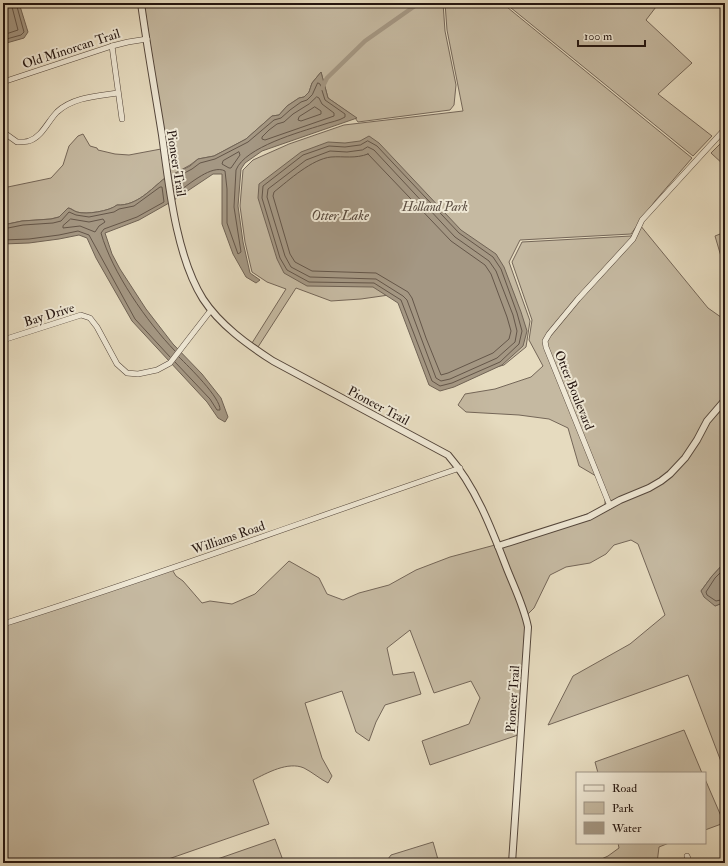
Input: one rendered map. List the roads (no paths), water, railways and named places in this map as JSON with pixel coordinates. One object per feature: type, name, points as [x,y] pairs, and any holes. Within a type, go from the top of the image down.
[{"type":"street","name":"Pioneer Trail","points":[[141,3],[172,203],[187,264],[193,279],[211,310],[240,337],[268,358],[448,455],[460,468],[470,484],[498,546],[524,610],[528,627],[512,863]]},
{"type":"street","name":"Old Minorcan Trail","points":[[3,82],[112,46],[147,39]]},
{"type":"street","points":[[112,46],[122,119]]},
{"type":"street","points":[[3,132],[17,142],[30,141],[41,133],[57,112],[72,103],[86,97],[118,93]]},
{"type":"street","name":"Otter Boulevard","points":[[610,506],[546,347],[545,341],[578,299],[633,239],[642,220],[725,129]]},
{"type":"street","name":"Bay Drive","points":[[3,340],[81,315],[90,318],[97,327],[117,364],[127,373],[138,374],[157,370],[170,363],[211,310]]},
{"type":"street","points":[[498,546],[589,517],[620,500],[649,488],[670,474],[685,458],[695,444],[708,420],[725,400]]},
{"type":"street","name":"Williams Road","points":[[3,624],[107,591],[460,468]]},
{"type":"street","points":[[687,856],[690,863]]},
{"type":"water","points":[[3,3],[19,3],[28,32],[24,38],[3,44]]},
{"type":"water","points":[[321,72],[328,98],[357,118],[262,151],[245,163],[241,169],[238,206],[243,242],[250,273],[260,280],[256,283],[246,277],[233,254],[222,224],[222,174],[213,174],[174,200],[170,176],[190,166],[198,159],[214,156],[246,139],[272,116],[279,115],[287,106],[299,98],[304,97],[309,92],[312,83]]},
{"type":"water","name":"Otter Lake","points":[[369,136],[379,143],[461,230],[496,254],[504,267],[521,312],[527,331],[523,346],[502,365],[454,387],[440,391],[429,385],[398,303],[373,287],[307,286],[284,273],[277,259],[258,198],[259,184],[301,152],[328,142],[345,143],[360,141]]},
{"type":"water","points":[[165,178],[169,203],[139,220],[105,233],[112,254],[120,269],[146,309],[173,344],[202,374],[221,398],[228,417],[225,422],[218,418],[207,402],[132,321],[96,258],[87,238],[79,235],[29,243],[3,244],[3,225],[22,221],[59,217],[68,208],[81,213],[104,211],[117,205],[124,205],[137,200]]},
{"type":"water","points":[[725,562],[725,602],[715,606],[704,597],[701,591]]},
{"type":"waterway","points":[[322,88],[327,78],[365,41],[419,3]]},
{"type":"park label","name":"Holland Park","points":[[435,206]]}]
